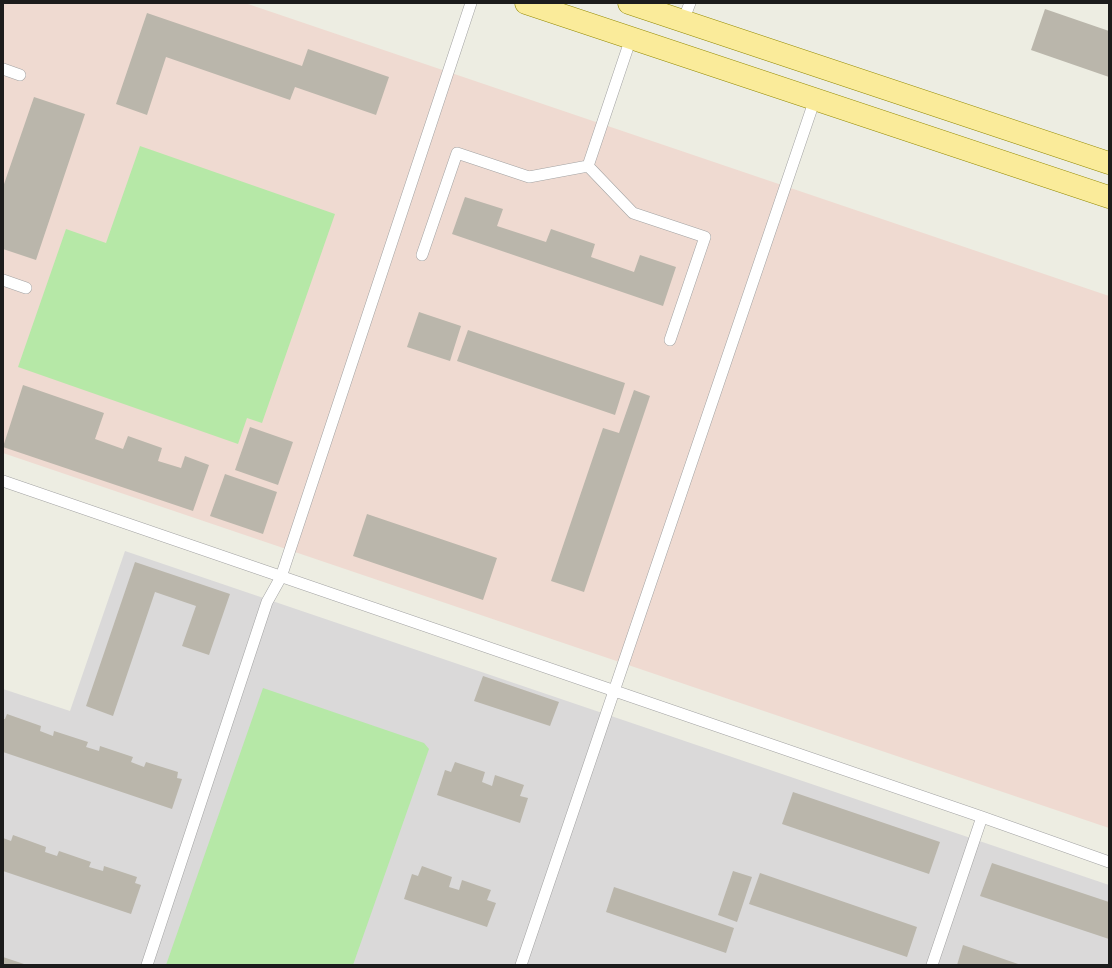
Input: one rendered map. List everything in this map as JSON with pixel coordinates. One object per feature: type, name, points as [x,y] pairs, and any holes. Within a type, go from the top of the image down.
[{"type":"main road","points":[[526,3],[1109,197]]},
{"type":"main road","points":[[629,3],[686,12],[1109,163]]},
{"type":"lane","points":[[147,965],[267,602],[281,577],[471,3]]},
{"type":"lane","points":[[588,166],[631,38]]},
{"type":"lane","points":[[3,69],[20,75]]},
{"type":"lane","points":[[521,965],[815,99]]},
{"type":"lane","points":[[422,255],[457,153],[529,177],[588,166]]},
{"type":"lane","points":[[588,166],[633,213],[705,237],[670,340]]},
{"type":"lane","points":[[3,280],[26,288]]},
{"type":"lane","points":[[3,481],[1109,862]]},
{"type":"lane","points":[[932,965],[982,817]]},
{"type":"shaded area","points":[[3,3],[245,3],[1109,296],[1109,828],[3,453]]},
{"type":"shaded area","points":[[125,551],[1109,885],[1109,965],[3,965],[3,689],[70,711]]},
{"type":"green space","points":[[140,146],[335,214],[262,423],[247,418],[238,444],[18,367],[66,229],[106,243]]},
{"type":"green space","points":[[263,688],[424,743],[429,749],[353,965],[166,965]]},
{"type":"building","points":[[1045,9],[1109,31],[1109,77],[1031,50]]},
{"type":"building","points":[[147,13],[302,66],[308,49],[389,77],[376,115],[295,87],[290,100],[166,57],[147,115],[116,104]]},
{"type":"building","points":[[34,97],[85,114],[36,260],[3,249],[3,187]]},
{"type":"building","points":[[465,197],[503,209],[497,226],[546,242],[551,229],[595,244],[591,257],[634,272],[640,255],[676,267],[663,306],[452,234]]},
{"type":"building","points":[[419,312],[461,326],[450,361],[407,347]]},
{"type":"building","points":[[468,330],[625,383],[615,415],[457,361]]},
{"type":"building","points":[[23,385],[104,413],[95,439],[123,449],[128,436],[162,448],[158,461],[181,468],[185,456],[209,465],[193,511],[3,447]]},
{"type":"building","points":[[634,390],[650,396],[584,592],[551,581],[603,428],[619,433]]},
{"type":"building","points":[[250,427],[293,442],[278,485],[235,470]]},
{"type":"building","points":[[225,474],[277,492],[263,534],[210,516]]},
{"type":"building","points":[[367,514],[497,558],[483,600],[353,556]]},
{"type":"building","points":[[135,562],[230,594],[209,655],[182,646],[196,606],[155,592],[113,716],[86,706]]},
{"type":"building","points":[[483,676],[559,702],[550,726],[474,701]]},
{"type":"building","points":[[7,714],[41,726],[40,731],[53,736],[54,731],[88,742],[86,747],[99,751],[100,746],[133,757],[131,762],[144,767],[146,762],[178,772],[177,778],[182,779],[172,809],[3,752],[3,719],[5,719]]},
{"type":"building","points":[[455,762],[485,772],[482,782],[492,786],[495,775],[524,785],[520,796],[528,798],[520,823],[437,795],[445,770],[451,772]]},
{"type":"building","points":[[793,792],[940,842],[929,874],[782,824]]},
{"type":"building","points":[[13,835],[46,847],[45,852],[57,856],[59,851],[91,862],[89,867],[103,871],[104,866],[137,877],[135,883],[141,885],[131,914],[3,871],[3,838],[11,841]]},
{"type":"building","points":[[992,863],[1109,902],[1109,939],[980,896]]},
{"type":"building","points":[[422,866],[452,877],[449,887],[459,890],[462,880],[491,890],[487,900],[496,903],[487,927],[404,899],[412,874],[418,876]]},
{"type":"building","points":[[733,871],[752,877],[737,922],[718,915]]},
{"type":"building","points":[[760,873],[917,927],[907,957],[749,904]]},
{"type":"building","points":[[614,887],[734,928],[726,953],[606,912]]},
{"type":"building","points":[[963,945],[1021,965],[957,965]]},
{"type":"building","points":[[3,957],[27,965],[3,965]]}]
